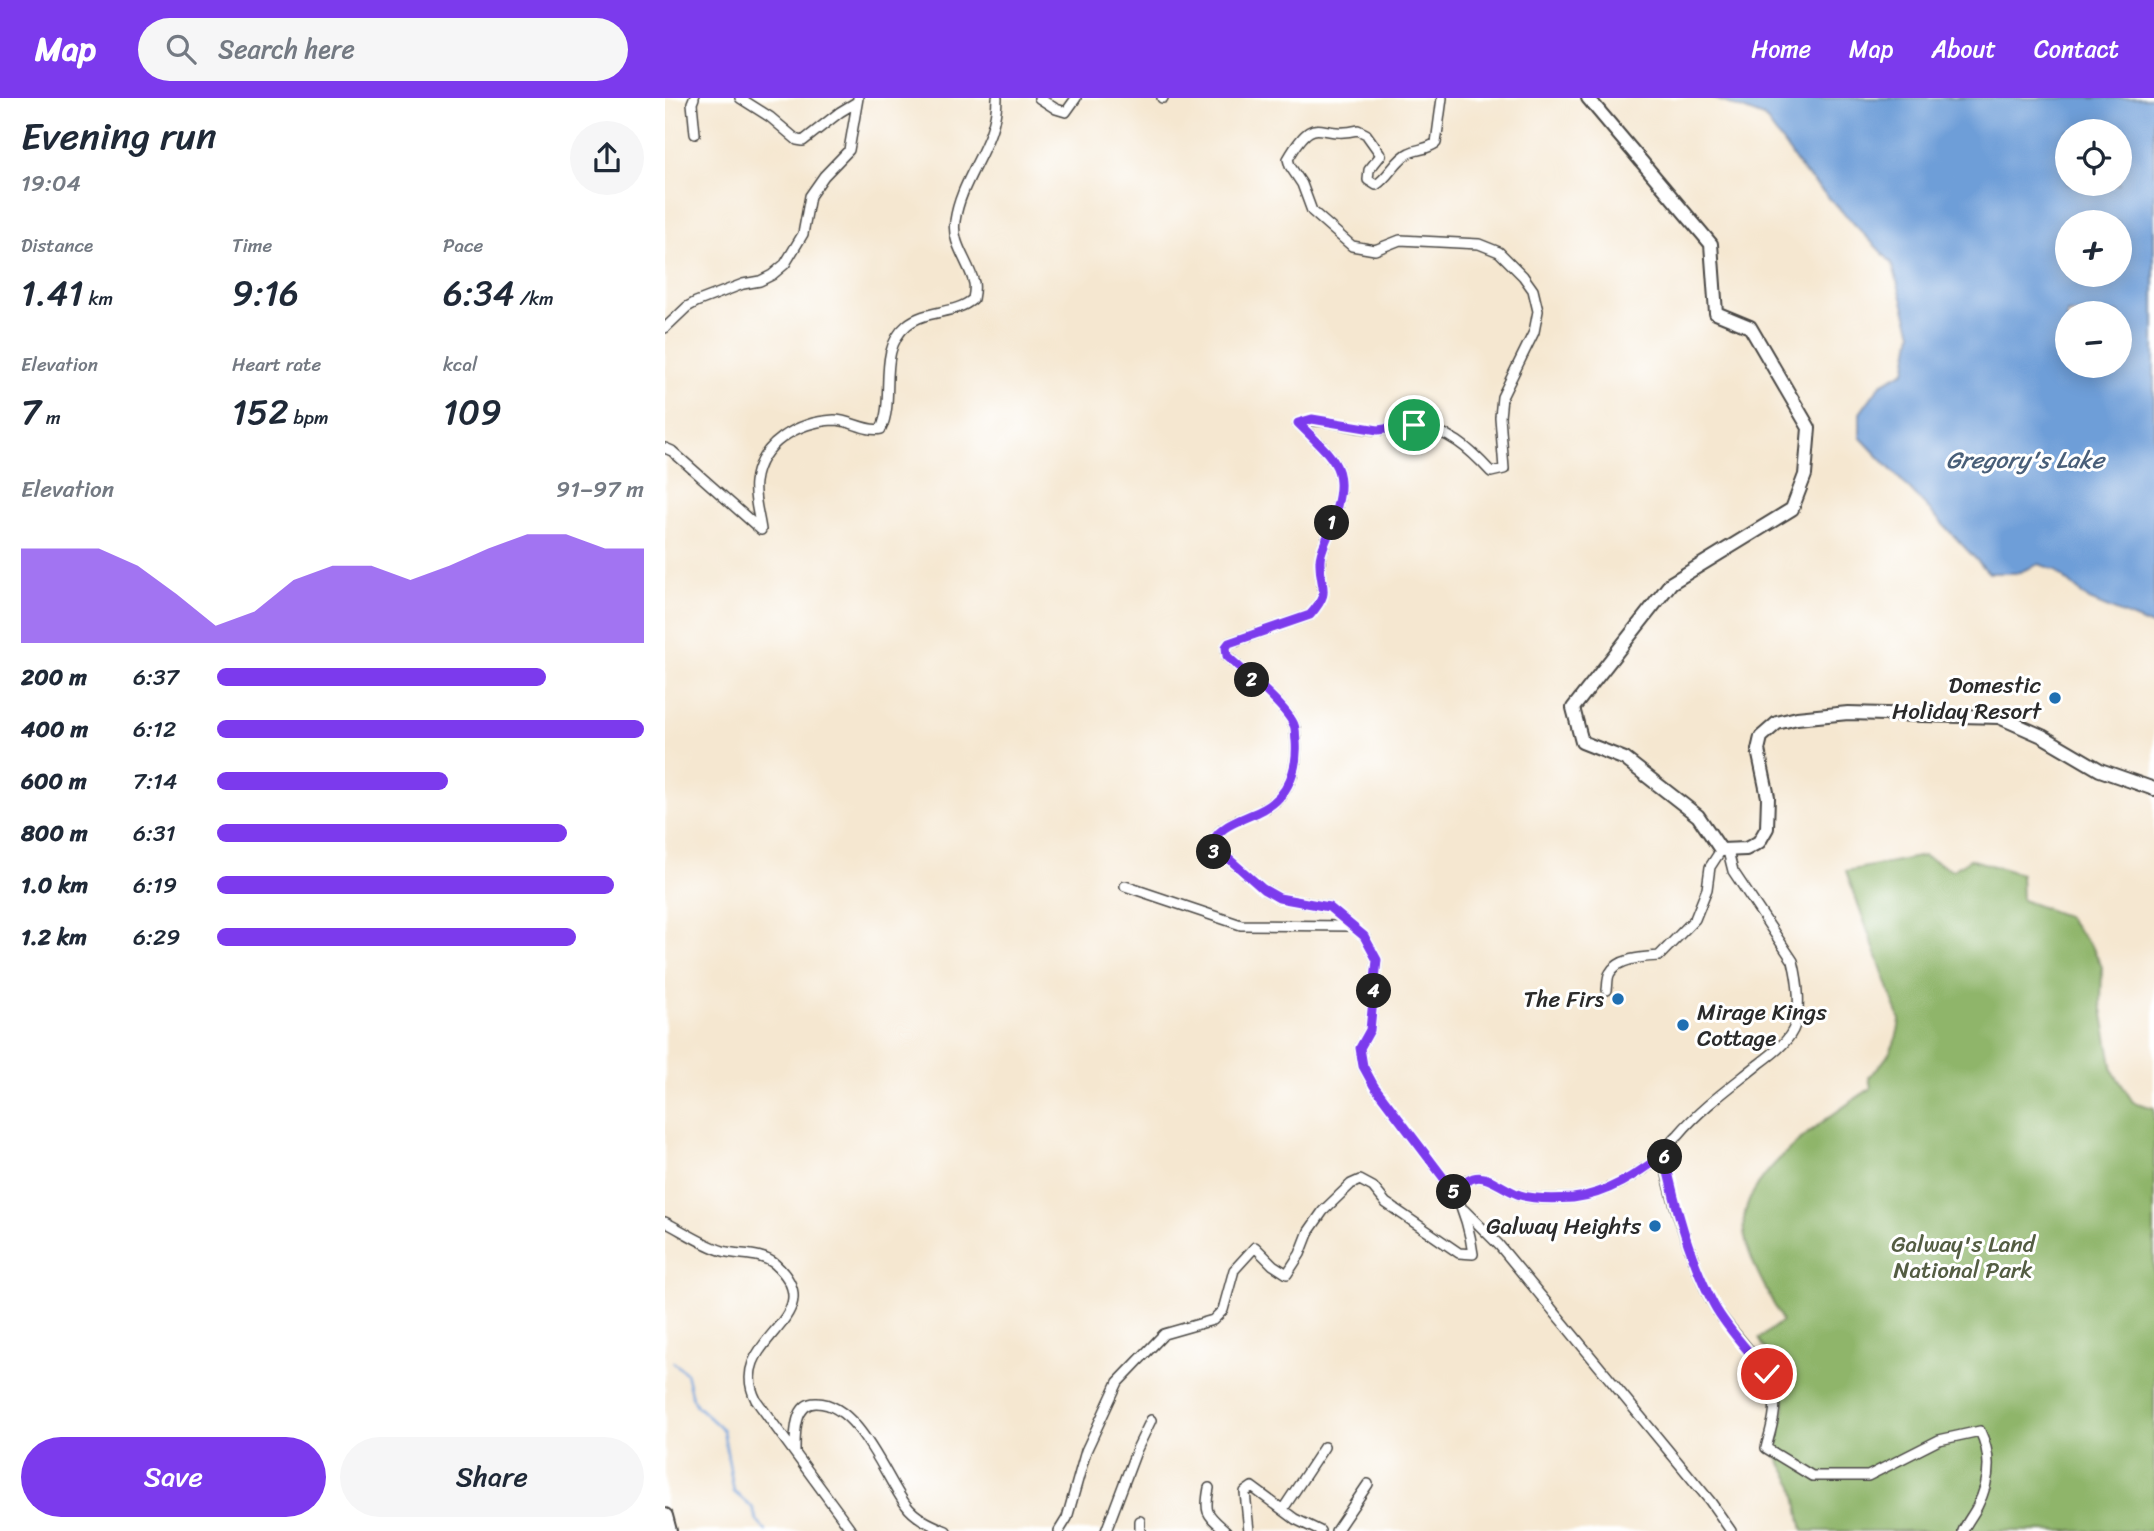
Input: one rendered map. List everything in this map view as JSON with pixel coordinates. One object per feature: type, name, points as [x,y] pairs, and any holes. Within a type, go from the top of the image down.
[{"type":"main road","points":[[665,1516],[669,1531]]},
{"type":"street","points":[[694,98],[692,103],[695,134]]},
{"type":"street","points":[[740,98],[770,117],[797,140],[803,141],[856,101]]},
{"type":"street","points":[[665,449],[672,451],[761,530],[754,484],[759,465],[772,445],[801,426],[835,420],[862,426],[871,431],[881,429],[886,419],[889,360],[906,325],[921,317],[967,305],[973,299],[974,284],[959,247],[954,224],[959,201],[995,121],[997,98]]},
{"type":"street","points":[[1039,98],[1066,112],[1076,98]]},
{"type":"street","points":[[1059,1531],[1067,1518],[1086,1451],[1118,1382],[1164,1334],[1213,1320],[1223,1310],[1234,1270],[1255,1247],[1273,1265],[1287,1274],[1300,1254],[1309,1231],[1323,1211],[1351,1184],[1360,1180],[1373,1187],[1386,1203],[1459,1253],[1473,1254],[1470,1231],[1455,1193],[1374,1086],[1363,1066],[1360,1048],[1370,1030],[1377,960],[1364,936],[1329,907],[1279,898],[1263,889],[1229,859],[1218,856],[1210,849],[1212,839],[1233,822],[1266,808],[1293,776],[1297,761],[1294,726],[1284,711],[1227,656],[1226,647],[1229,643],[1310,615],[1319,605],[1325,591],[1320,560],[1341,484],[1339,469],[1331,455],[1298,423],[1312,419],[1378,430],[1414,425],[1442,432],[1468,447],[1492,472],[1504,468],[1500,417],[1502,397],[1534,332],[1538,312],[1533,290],[1499,252],[1479,244],[1401,240],[1375,250],[1352,246],[1313,211],[1288,159],[1297,143],[1309,131],[1318,128],[1342,134],[1358,130],[1366,134],[1381,155],[1369,170],[1368,180],[1375,185],[1408,153],[1426,149],[1436,143],[1442,98]]},
{"type":"street","points":[[1455,1193],[1473,1177],[1485,1177],[1521,1195],[1547,1199],[1575,1198],[1629,1179],[1664,1154],[1688,1124],[1778,1048],[1794,1030],[1798,1005],[1797,976],[1793,961],[1733,871],[1725,851],[1698,816],[1625,759],[1582,742],[1573,708],[1671,583],[1792,509],[1805,475],[1809,428],[1750,327],[1716,313],[1711,244],[1588,98]]},
{"type":"street","points":[[665,328],[687,306],[743,284],[760,281],[785,264],[803,234],[810,196],[824,176],[849,150],[856,101]]},
{"type":"street","points":[[1607,990],[1609,974],[1616,966],[1640,957],[1659,956],[1695,919],[1707,888],[1710,867],[1725,851],[1746,849],[1759,842],[1767,828],[1768,797],[1758,750],[1762,737],[1777,723],[1797,718],[1848,713],[1999,717],[2042,736],[2100,770],[2154,789]]},
{"type":"street","points":[[1125,886],[1241,925],[1352,926]]},
{"type":"street","points":[[1664,1154],[1673,1195],[1698,1269],[1715,1307],[1767,1374],[1775,1407],[1766,1448],[1812,1476],[1868,1476],[1939,1440],[1980,1431],[1987,1446],[1988,1481],[1963,1531]]},
{"type":"street","points":[[1463,1209],[1499,1245],[1710,1501],[1731,1531]]},
{"type":"street","points":[[665,1222],[725,1252],[761,1256],[771,1261],[787,1276],[791,1284],[793,1304],[789,1313],[758,1350],[749,1372],[750,1389],[852,1531]]},
{"type":"street","points":[[795,1451],[799,1415],[806,1405],[814,1402],[834,1407],[857,1428],[876,1453],[907,1507],[930,1525],[946,1531]]},
{"type":"street","points":[[1106,1531],[1136,1448],[1151,1420]]},
{"type":"street","points":[[1283,1509],[1324,1447]]},
{"type":"street","points":[[1336,1531],[1368,1484]]},
{"type":"street","points":[[1249,1531],[1245,1492],[1252,1487],[1295,1519],[1320,1531]]},
{"type":"street","points":[[1209,1488],[1206,1507],[1211,1518],[1226,1531]]},
{"type":"green space","name":"Galway's Land National Park","points":[[1923,856],[1953,870],[1970,859],[2021,874],[2022,900],[2066,916],[2093,948],[2102,967],[2101,1003],[2113,1071],[2133,1102],[2154,1108],[2154,1531],[1803,1531],[1794,1486],[1776,1455],[1784,1408],[1784,1391],[1781,1373],[1759,1339],[1782,1321],[1750,1255],[1744,1232],[1746,1211],[1755,1189],[1789,1149],[1871,1088],[1869,1077],[1894,1045],[1900,1020],[1846,871]]},
{"type":"water","name":"Gregory's Lake","points":[[1713,98],[2154,98],[2154,627],[2089,600],[2055,570],[2039,564],[2017,573],[1989,573],[1860,437],[1860,413],[1881,384],[1905,371],[1912,333],[1892,263],[1803,171],[1764,117]]},
{"type":"waterway","points":[[673,1362],[686,1373],[697,1406],[723,1430],[734,1492],[752,1507],[757,1521],[766,1531]]},
{"type":"place","name":"Domestic Holiday Resort","points":[[2055,698]]},
{"type":"place","name":"The Firs","points":[[1618,999]]},
{"type":"place","name":"Mirage Kings Cottage","points":[[1683,1025]]},
{"type":"place","name":"Galway Heights","points":[[1655,1226]]},
{"type":"route","points":[[1414,425],[1378,430],[1312,419],[1298,423],[1331,455],[1339,469],[1341,484],[1320,560],[1325,591],[1319,605],[1310,615],[1229,643],[1226,647],[1227,656],[1284,711],[1294,726],[1297,761],[1293,776],[1283,792],[1266,808],[1233,822],[1212,839],[1210,849],[1218,856],[1229,859],[1263,889],[1279,898],[1329,907],[1364,936],[1377,960],[1370,1030],[1360,1048],[1363,1066],[1374,1086],[1455,1193],[1473,1177],[1485,1177],[1521,1195],[1547,1199],[1575,1198],[1629,1179],[1664,1154],[1673,1195],[1698,1269],[1715,1307],[1767,1374]]}]
